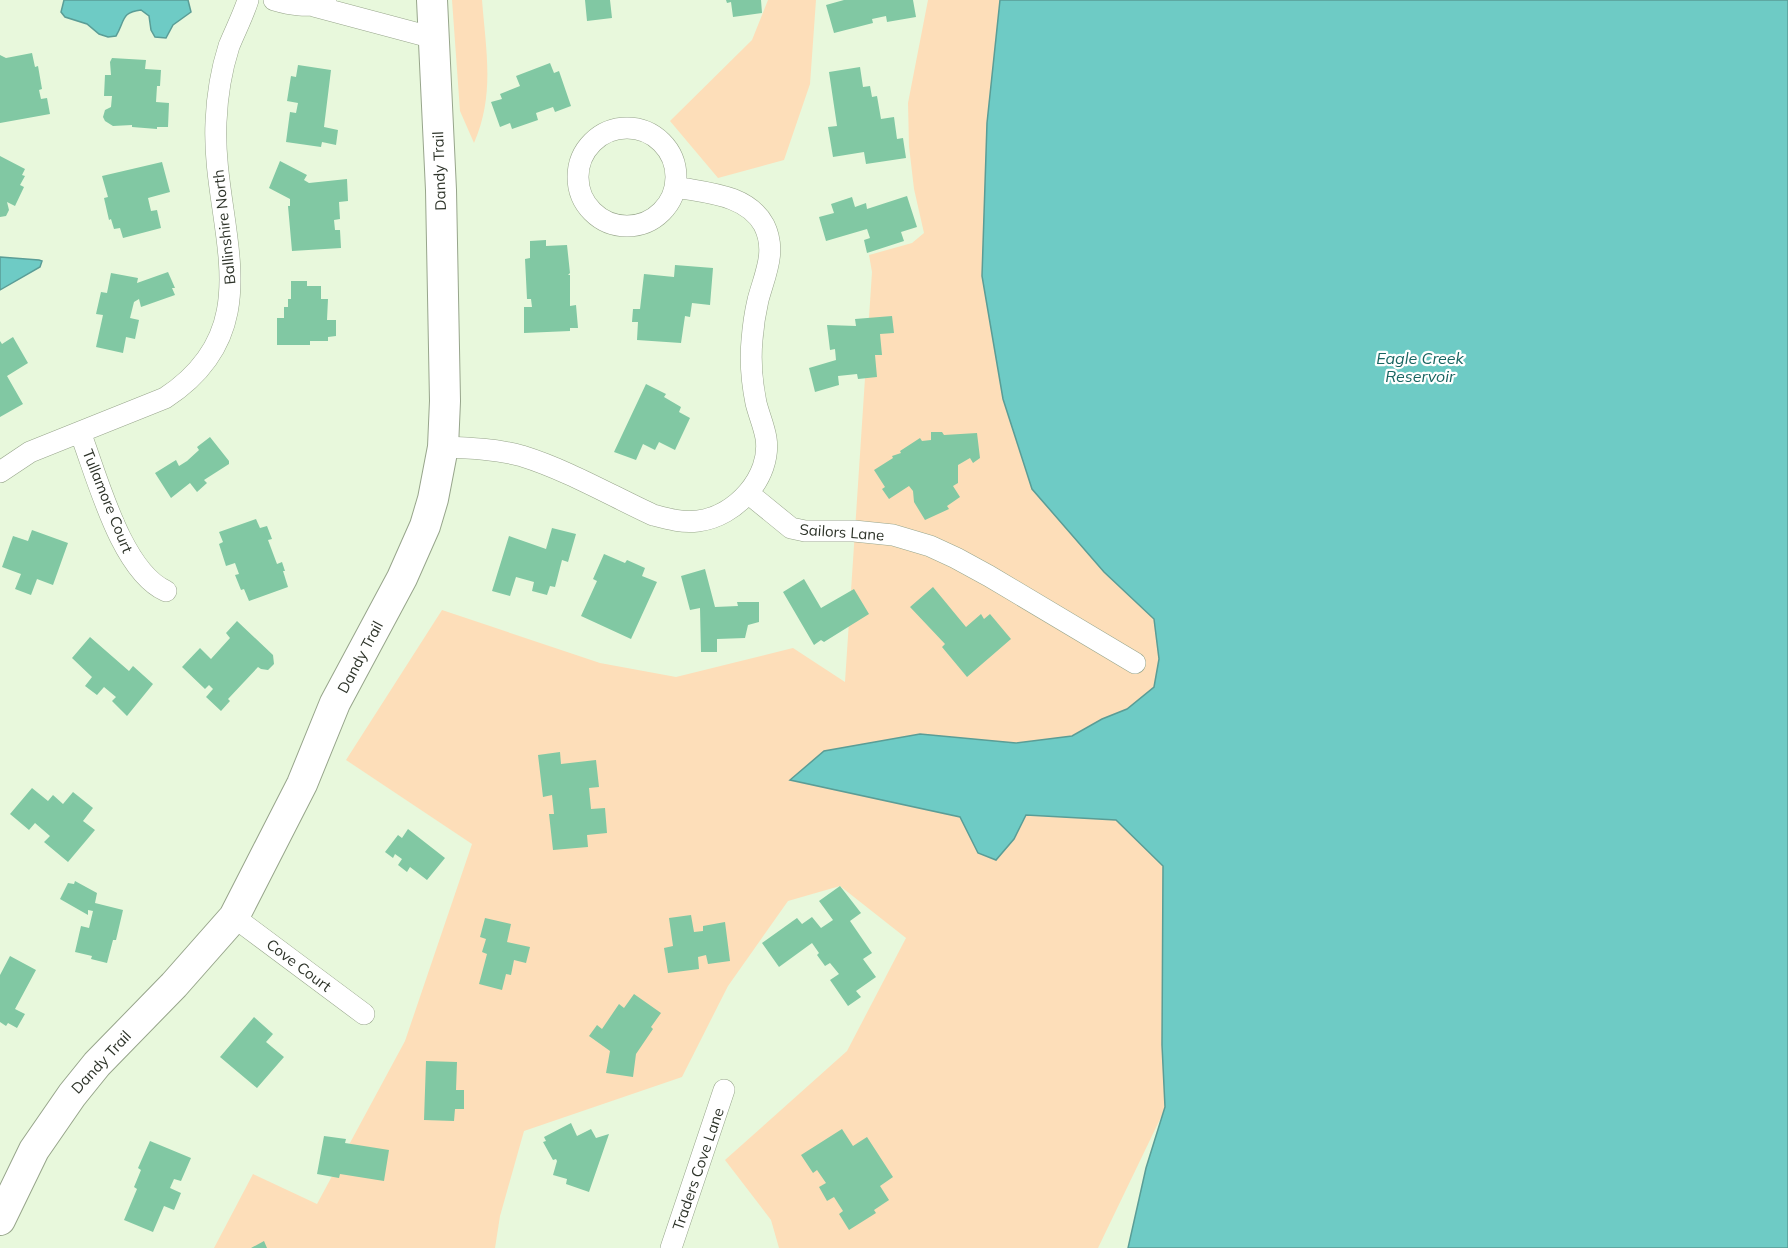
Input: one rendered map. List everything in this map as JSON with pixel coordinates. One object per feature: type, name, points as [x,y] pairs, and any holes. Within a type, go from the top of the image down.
[{"type":"street","name":"Ballinshire North","points":[[0,472],[30,452],[157,403],[173,393],[194,374],[206,359],[220,334],[228,307],[231,279],[216,154],[217,105],[224,65],[248,0]]},
{"type":"street","points":[[274,0],[288,4],[323,3],[434,38]]},
{"type":"street","name":"Dandy Trail","points":[[0,1220],[34,1150],[72,1095],[97,1064],[174,985],[234,917],[302,784],[335,703],[418,544],[433,499],[444,447],[441,213],[432,0]]},
{"type":"street","points":[[633,128],[655,136],[666,147],[673,158],[676,187],[670,201],[655,218],[641,224],[618,225],[597,216],[587,205],[579,184],[579,169],[587,148],[598,138],[611,130],[633,128]]},
{"type":"street","points":[[444,447],[486,449],[520,456],[549,466],[653,515],[671,520],[709,519],[726,511],[748,493],[761,473],[766,451],[766,439],[753,387],[752,348],[758,300],[770,263],[770,244],[758,217],[734,199],[676,187]]},
{"type":"street","name":"Tullamore Court","points":[[80,432],[125,548],[148,577],[166,591]]},
{"type":"street","name":"Sailors Lane","points":[[748,493],[791,528],[805,531],[854,531],[893,535],[930,546],[981,572],[1136,663]]},
{"type":"street","name":"Cove Court","points":[[234,917],[364,1014]]},
{"type":"street","name":"Traders Cove Lane","points":[[671,1248],[724,1090]]},
{"type":"shaded area","points":[[452,0],[482,0],[487,55],[487,90],[481,125],[474,143],[460,111]]},
{"type":"shaded area","points":[[768,0],[816,0],[810,84],[784,160],[718,178],[670,121],[752,40]]},
{"type":"shaded area","name":"Eagle Creek Reservoir","points":[[928,0],[1788,0],[1788,1248],[1128,1248],[1146,1168],[1163,1113],[1098,1248],[779,1248],[771,1220],[725,1160],[847,1051],[906,938],[840,886],[788,901],[728,986],[682,1077],[524,1131],[500,1216],[495,1248],[214,1248],[253,1174],[317,1204],[405,1041],[472,844],[346,760],[442,610],[600,663],[676,677],[793,648],[845,682],[872,272],[869,255],[912,243],[924,233],[914,189],[909,146],[908,103]]},
{"type":"water","points":[[64,0],[188,0],[191,12],[173,25],[166,38],[155,37],[151,30],[149,16],[141,10],[127,15],[116,36],[108,37],[99,34],[87,24],[65,17],[61,12]]},
{"type":"water","name":"Eagle Creek Reservoir","points":[[1000,0],[1788,0],[1788,1248],[1128,1248],[1146,1168],[1165,1107],[1162,1045],[1163,866],[1116,820],[1026,815],[1014,839],[996,860],[978,853],[960,817],[790,780],[824,751],[920,734],[1016,743],[1072,736],[1102,719],[1127,709],[1154,687],[1159,659],[1154,619],[1104,572],[1032,489],[1003,399],[982,276],[987,123]]},
{"type":"water","points":[[0,257],[42,261],[40,267],[0,290]]},
{"type":"building","points":[[585,0],[610,0],[612,18],[587,21]]},
{"type":"building","points":[[726,0],[761,0],[762,13],[733,17],[731,2],[727,3]]},
{"type":"building","points":[[844,0],[913,0],[916,17],[887,22],[886,16],[872,19],[873,23],[834,33],[826,5]]},
{"type":"building","points":[[32,53],[35,67],[38,66],[42,89],[39,90],[41,99],[47,98],[50,114],[0,123],[0,55],[6,58]]},
{"type":"building","points":[[112,58],[146,60],[145,69],[161,70],[156,102],[169,103],[168,127],[157,127],[157,129],[132,127],[132,125],[113,126],[105,121],[103,117],[105,110],[111,107],[112,96],[104,96],[105,75],[111,75]]},
{"type":"building","points":[[550,63],[554,73],[559,71],[571,106],[555,112],[553,107],[536,113],[538,120],[512,129],[510,123],[500,127],[491,102],[502,99],[500,94],[520,86],[516,76]]},
{"type":"building","points":[[298,65],[331,70],[324,127],[338,130],[336,145],[322,142],[321,147],[286,142],[290,112],[296,113],[298,103],[287,101],[291,76],[296,77]]},
{"type":"building","points":[[860,67],[863,87],[870,86],[872,97],[877,96],[881,119],[894,117],[897,139],[903,138],[906,158],[866,164],[864,152],[833,157],[828,127],[837,126],[829,72]]},
{"type":"building","points":[[0,156],[25,169],[22,175],[25,176],[20,185],[24,187],[15,206],[7,202],[9,210],[6,216],[0,217]]},
{"type":"building","points":[[280,161],[307,175],[304,180],[309,183],[347,179],[348,201],[339,202],[340,219],[334,220],[335,230],[340,230],[341,248],[292,251],[288,206],[290,206],[290,199],[269,188]]},
{"type":"building","points":[[162,162],[170,192],[148,198],[151,211],[157,210],[161,228],[123,238],[120,228],[114,229],[111,219],[109,220],[104,198],[108,197],[102,176]]},
{"type":"building","points":[[907,196],[917,227],[901,232],[904,241],[867,253],[864,240],[870,238],[867,229],[826,241],[819,217],[834,213],[831,204],[852,197],[855,207],[866,203],[867,209]]},
{"type":"building","points":[[546,240],[546,246],[567,245],[570,306],[576,305],[578,328],[570,328],[570,331],[524,333],[524,307],[532,307],[531,299],[527,299],[525,259],[530,258],[530,241]]},
{"type":"building","points":[[675,265],[713,268],[710,305],[692,303],[690,317],[685,316],[681,343],[637,340],[638,322],[632,322],[633,309],[640,309],[644,274],[674,277]]},
{"type":"building","points":[[168,272],[175,288],[172,288],[175,295],[141,307],[139,299],[134,302],[130,318],[139,320],[135,339],[126,337],[123,353],[96,347],[103,315],[96,314],[101,292],[107,293],[111,273],[138,278],[137,283]]},
{"type":"building","points":[[291,281],[307,281],[307,286],[321,286],[321,299],[328,299],[327,320],[336,320],[336,336],[328,337],[328,341],[310,341],[310,345],[277,345],[277,318],[284,318],[284,307],[288,307],[288,299],[291,299]]},
{"type":"building","points":[[892,316],[894,333],[880,334],[882,355],[875,355],[877,377],[858,379],[857,374],[838,376],[839,385],[815,392],[809,368],[836,360],[835,349],[830,350],[827,325],[856,326],[855,319]]},
{"type":"building","points":[[13,337],[28,363],[7,376],[23,404],[0,417],[0,341],[2,344]]},
{"type":"building","points":[[646,384],[666,394],[664,397],[681,407],[679,412],[690,418],[675,450],[659,442],[655,450],[643,444],[636,460],[614,452]]},
{"type":"building","points":[[931,432],[942,432],[944,435],[977,433],[980,458],[973,463],[970,458],[958,465],[958,483],[953,486],[960,497],[947,506],[949,509],[925,520],[914,502],[913,491],[909,486],[889,499],[882,489],[885,487],[874,470],[920,438],[922,441],[931,440]]},
{"type":"building","points":[[210,437],[229,464],[204,480],[207,483],[197,492],[190,483],[171,498],[155,473],[176,460],[179,466],[187,461],[199,450],[197,447]]},
{"type":"building","points":[[256,519],[260,528],[267,526],[272,539],[268,540],[277,564],[282,562],[288,587],[249,601],[244,589],[241,590],[235,575],[239,574],[235,563],[226,566],[219,544],[223,542],[219,532]]},
{"type":"building","points":[[552,528],[576,534],[568,562],[562,560],[555,587],[550,586],[547,595],[532,591],[534,582],[516,577],[510,596],[492,591],[509,536],[546,549]]},
{"type":"building","points":[[32,530],[68,543],[53,585],[37,579],[31,595],[15,589],[21,574],[2,567],[13,536],[28,541]]},
{"type":"building","points":[[604,554],[645,568],[642,576],[657,582],[631,639],[581,616],[597,581],[593,579]]},
{"type":"building","points":[[705,569],[715,607],[738,606],[737,602],[759,602],[759,622],[748,625],[745,638],[717,639],[717,652],[701,652],[700,608],[690,610],[681,576]]},
{"type":"building","points":[[804,579],[821,608],[854,589],[869,614],[824,642],[821,640],[814,645],[783,592]]},
{"type":"building","points":[[933,587],[966,627],[981,614],[984,619],[990,614],[1011,639],[967,677],[942,647],[945,644],[910,607]]},
{"type":"building","points":[[237,621],[273,655],[274,664],[268,670],[258,667],[228,699],[230,701],[221,711],[206,697],[213,689],[209,685],[205,689],[182,667],[200,648],[211,659],[230,638],[226,633]]},
{"type":"building","points":[[90,637],[129,671],[133,666],[153,684],[127,716],[112,701],[116,697],[104,687],[97,695],[85,686],[92,677],[72,658]]},
{"type":"building","points":[[560,752],[561,764],[596,760],[599,787],[589,788],[591,809],[605,808],[607,833],[587,835],[588,847],[553,850],[549,814],[554,814],[552,795],[543,797],[538,755]]},
{"type":"building","points":[[32,788],[48,801],[53,795],[63,804],[73,792],[93,808],[83,821],[95,830],[68,862],[44,842],[50,836],[35,823],[29,830],[10,814]]},
{"type":"building","points":[[408,829],[445,858],[427,880],[410,867],[407,872],[398,865],[402,859],[395,854],[393,858],[385,852],[398,835],[402,838]]},
{"type":"building","points":[[75,881],[97,893],[95,903],[123,910],[116,940],[113,940],[107,963],[75,952],[81,926],[89,928],[93,911],[88,910],[88,915],[60,899],[68,883],[74,884]]},
{"type":"building","points":[[840,886],[861,913],[850,921],[872,953],[863,959],[876,977],[856,991],[861,997],[848,1006],[830,980],[839,974],[830,963],[825,966],[812,943],[779,967],[762,943],[797,918],[802,924],[812,917],[821,928],[833,920],[819,901]]},
{"type":"building","points":[[691,915],[694,932],[703,931],[703,926],[725,922],[730,961],[708,964],[706,955],[698,957],[699,969],[668,973],[664,948],[673,946],[669,918]]},
{"type":"building","points":[[485,918],[511,924],[507,942],[530,947],[526,963],[514,960],[511,975],[506,974],[502,990],[479,984],[487,954],[482,952],[486,939],[480,937]]},
{"type":"building","points":[[10,956],[36,970],[15,1009],[25,1014],[17,1028],[0,1022],[0,975]]},
{"type":"building","points":[[634,994],[661,1013],[636,1054],[633,1077],[606,1073],[610,1051],[589,1036],[597,1025],[602,1029],[619,1004],[624,1008]]},
{"type":"building","points":[[254,1017],[273,1034],[266,1042],[284,1057],[257,1088],[220,1057]]},
{"type":"building","points":[[426,1061],[457,1062],[456,1090],[464,1090],[464,1109],[455,1109],[454,1121],[424,1120]]},
{"type":"building","points":[[571,1123],[577,1136],[591,1129],[596,1138],[609,1134],[589,1192],[566,1184],[567,1179],[553,1175],[557,1161],[553,1160],[543,1142],[546,1141],[544,1137]]},
{"type":"building","points":[[842,1129],[853,1146],[867,1137],[893,1177],[880,1186],[889,1200],[874,1210],[876,1213],[849,1230],[839,1214],[843,1211],[834,1197],[827,1201],[819,1187],[826,1183],[817,1170],[813,1173],[801,1155]]},
{"type":"building","points":[[324,1136],[346,1139],[345,1143],[389,1150],[384,1181],[340,1174],[339,1178],[317,1174]]},
{"type":"building","points":[[150,1141],[191,1158],[181,1181],[174,1179],[170,1188],[181,1193],[174,1210],[164,1206],[153,1232],[124,1220],[137,1189],[134,1187],[141,1170],[138,1168]]},
{"type":"building","points":[[264,1241],[267,1248],[251,1248]]}]
